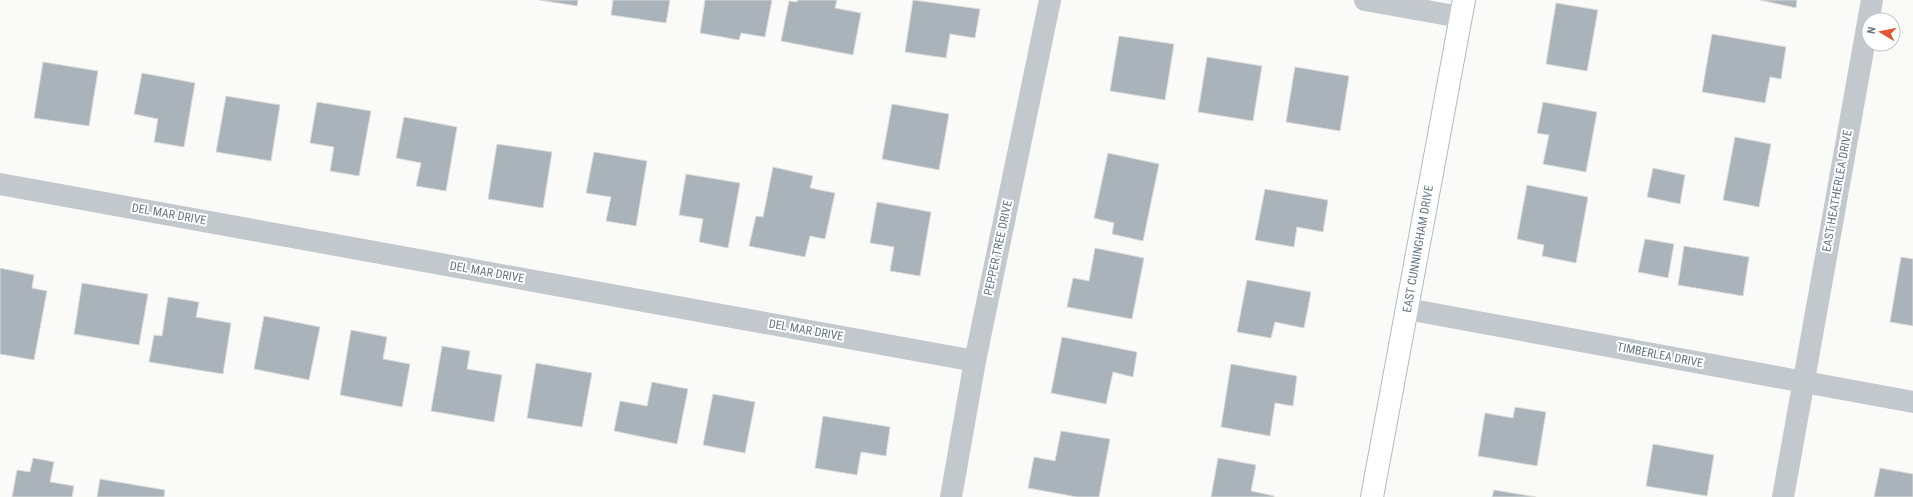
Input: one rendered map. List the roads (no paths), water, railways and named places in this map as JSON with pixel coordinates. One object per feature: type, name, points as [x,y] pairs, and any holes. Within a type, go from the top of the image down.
[{"type":"street","name":"PEPPER TREE DRIVE","points":[[951,497],[975,361],[1050,0]]},
{"type":"street","points":[[1365,0],[1462,9]]},
{"type":"street","name":"EAST HEATHERLEA DRIVE","points":[[1783,497],[1872,0]]},
{"type":"street","name":"EAST CUNNINGHAM DRIVE","points":[[1372,497],[1462,9]]},
{"type":"street","name":"DEL MAR DRIVE","points":[[0,184],[975,361]]},
{"type":"street","name":"TIMBERLEA DRIVE","points":[[1407,309],[1913,402]]}]
